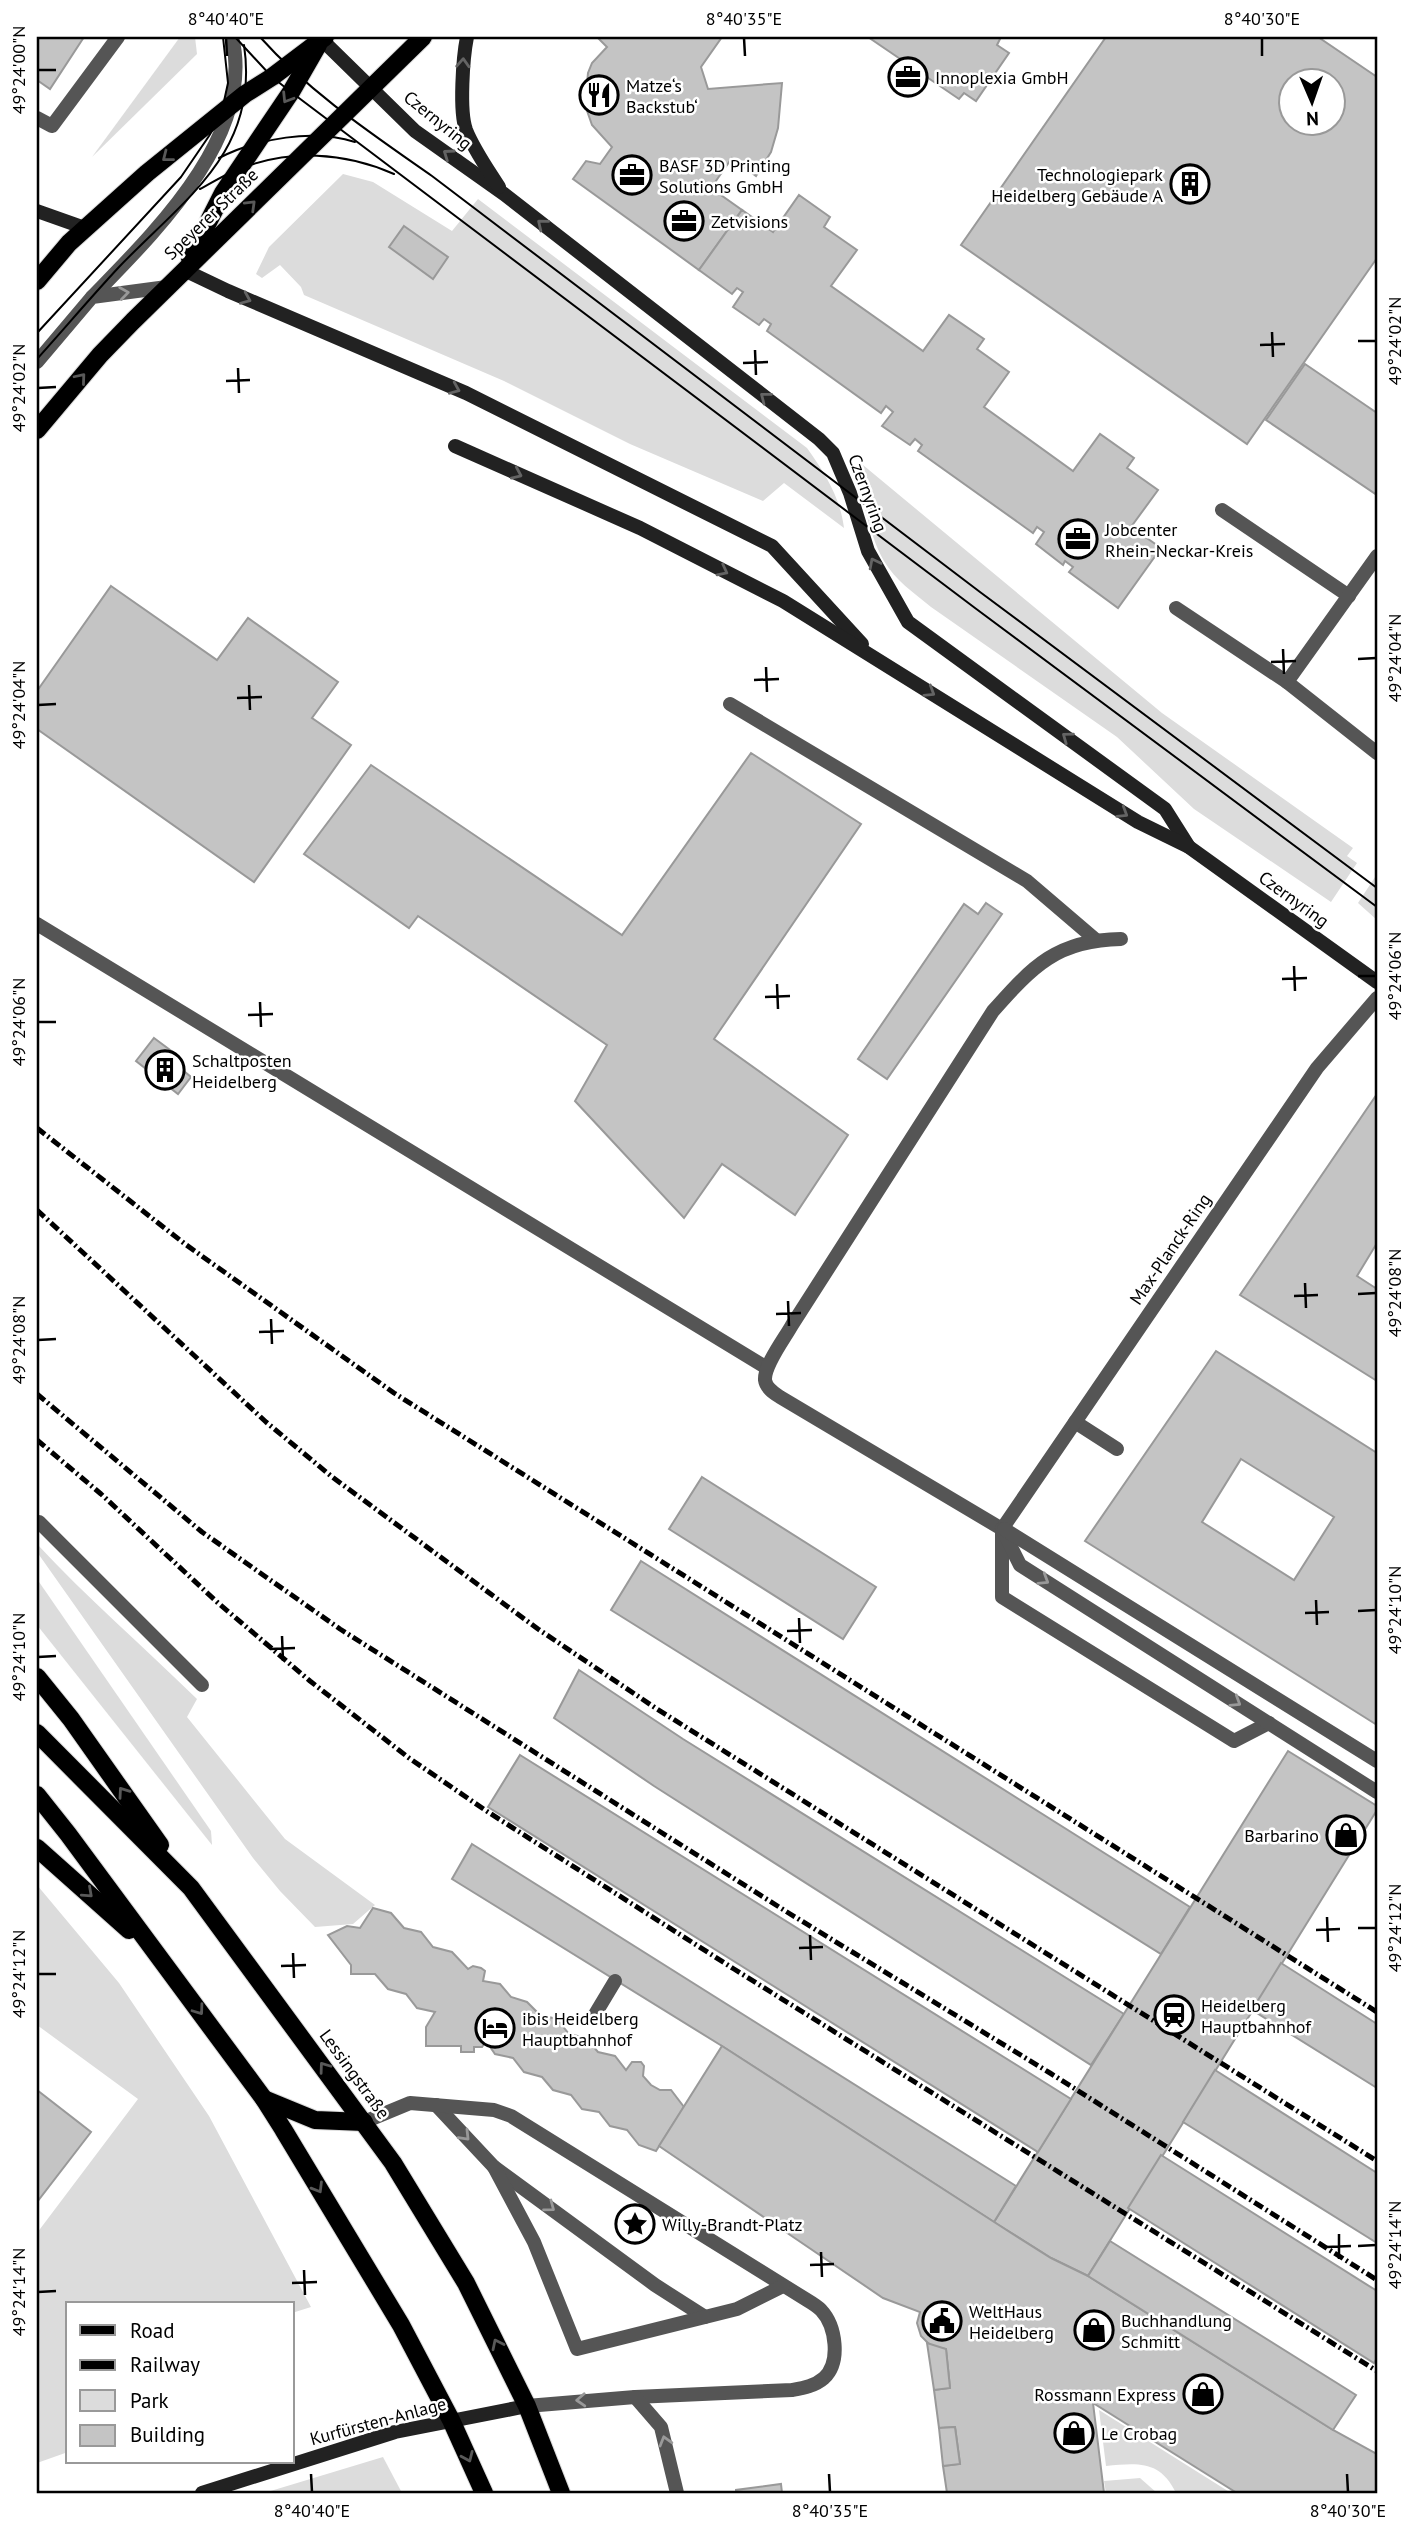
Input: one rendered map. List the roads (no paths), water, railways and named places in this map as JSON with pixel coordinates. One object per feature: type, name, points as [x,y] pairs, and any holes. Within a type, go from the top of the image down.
[{"type":"main road","name":"Speyerer Straße","points":[[37,430],[100,355],[423,37]]},
{"type":"main road","points":[[467,37],[462,72],[465,127],[478,154],[504,194]]},
{"type":"main road","points":[[37,281],[69,243],[147,173],[322,38]]},
{"type":"main road","points":[[184,270],[223,193],[291,92],[322,38]]},
{"type":"main road","name":"Czernyring","points":[[322,38],[415,131],[504,194],[819,439],[837,459],[868,551],[908,622],[1165,809],[1189,847]]},
{"type":"main road","points":[[37,211],[85,228]]},
{"type":"main road","name":"Czernyring","points":[[184,270],[466,393],[772,546],[873,655]]},
{"type":"main road","name":"Czernyring","points":[[455,446],[640,528],[783,601],[1138,822],[1189,847],[1377,982]]},
{"type":"main road","points":[[37,1677],[71,1719],[191,1888]]},
{"type":"main road","name":"Lessingstraße","points":[[37,1733],[191,1888],[393,2163],[466,2283],[527,2406],[561,2493]]},
{"type":"main road","points":[[37,1795],[264,2099],[401,2325],[451,2420],[484,2493]]},
{"type":"main road","points":[[37,1848],[158,1955]]},
{"type":"main road","points":[[264,2099],[315,2120],[364,2122]]},
{"type":"main road","name":"Kurfürsten-Anlage","points":[[294,2464],[395,2432],[527,2406]]},
{"type":"main road","name":"Kurfürsten-Anlage","points":[[201,2493],[293,2464]]},
{"type":"street","points":[[37,118],[52,126],[118,37]]},
{"type":"street","points":[[37,362],[92,297],[139,248],[206,164],[232,106],[235,65],[232,37]]},
{"type":"street","points":[[92,297],[167,287]]},
{"type":"street","points":[[1222,510],[1349,596]]},
{"type":"street","points":[[1287,682],[1377,556]]},
{"type":"street","points":[[1176,608],[1287,682],[1377,753]]},
{"type":"street","points":[[730,704],[1027,881],[1096,940]]},
{"type":"street","points":[[37,924],[767,1368]]},
{"type":"street","points":[[1121,939],[1096,940],[1061,951],[1028,971],[993,1011],[767,1368],[765,1381],[769,1389],[780,1397],[1002,1529],[1377,1761]]},
{"type":"street","name":"Max-Planck-Ring","points":[[1002,1529],[1317,1068],[1377,998]]},
{"type":"street","points":[[1075,1422],[1117,1449]]},
{"type":"street","points":[[39,1522],[202,1685]]},
{"type":"street","points":[[1002,1529],[1020,1564],[1377,1792]]},
{"type":"street","points":[[1002,1529],[1002,1597],[1234,1741],[1269,1723]]},
{"type":"street","points":[[594,2016],[615,1981]]},
{"type":"street","points":[[364,2122],[410,2104],[494,2110],[511,2116],[814,2305],[829,2321],[833,2336],[834,2356],[829,2372],[818,2382],[792,2390],[635,2397],[527,2406]]},
{"type":"street","points":[[436,2105],[494,2167],[705,2317]]},
{"type":"street","points":[[494,2167],[534,2242],[577,2349],[737,2309],[783,2286]]},
{"type":"street","points":[[635,2397],[661,2427],[677,2493]]},
{"type":"tram line","points":[[37,333],[181,177],[209,136],[221,115],[228,83],[223,37]]},
{"type":"tram line","points":[[235,37],[272,77],[291,92],[975,608],[1377,907]]},
{"type":"tram line","points":[[260,37],[299,76],[342,111],[1377,888]]},
{"type":"tram line","points":[[37,359],[119,267],[212,171],[229,144],[240,115],[246,82],[244,45]]},
{"type":"tram line","points":[[219,158],[251,145],[286,138],[322,136],[355,142]]},
{"type":"tram line","points":[[200,189],[239,169],[278,158],[297,156],[336,157],[394,174]]},
{"type":"railway","points":[[37,1128],[185,1244],[394,1393],[1377,2012]]},
{"type":"railway","points":[[37,1210],[266,1422],[331,1476],[538,1629],[657,1709],[1377,2161]]},
{"type":"railway","points":[[37,1394],[202,1532],[340,1629],[1377,2280]]},
{"type":"railway","points":[[37,1440],[101,1494],[217,1602],[310,1681],[409,1758],[488,1812],[734,1969],[1377,2371]]},
{"type":"place","name":"Innoplexia GmbH","points":[[908,77]]},
{"type":"place","name":"Matze‘s Backstub‘","points":[[599,95]]},
{"type":"place","name":"BASF 3D Printing Solutions GmbH","points":[[632,175]]},
{"type":"place","name":"Technologiepark Heidelberg Gebäude A","points":[[1190,184]]},
{"type":"place","name":"Zetvisions","points":[[684,221]]},
{"type":"place","name":"Jobcenter Rhein-Neckar-Kreis","points":[[1078,539]]},
{"type":"place","name":"Schaltposten Heidelberg","points":[[165,1070]]},
{"type":"place","name":"Barbarino","points":[[1346,1835]]},
{"type":"place","name":"Heidelberg Hauptbahnhof","points":[[1174,2015]]},
{"type":"place","name":"ibis Heidelberg Hauptbahnhof","points":[[495,2028]]},
{"type":"place","name":"Willy-Brandt-Platz","points":[[635,2224]]},
{"type":"place","name":"WeltHaus Heidelberg","points":[[942,2321]]},
{"type":"place","name":"Buchhandlung Schmitt","points":[[1094,2330]]},
{"type":"place","name":"Rossmann Express","points":[[1203,2394]]},
{"type":"place","name":"Le Crobag","points":[[1074,2433]]}]
